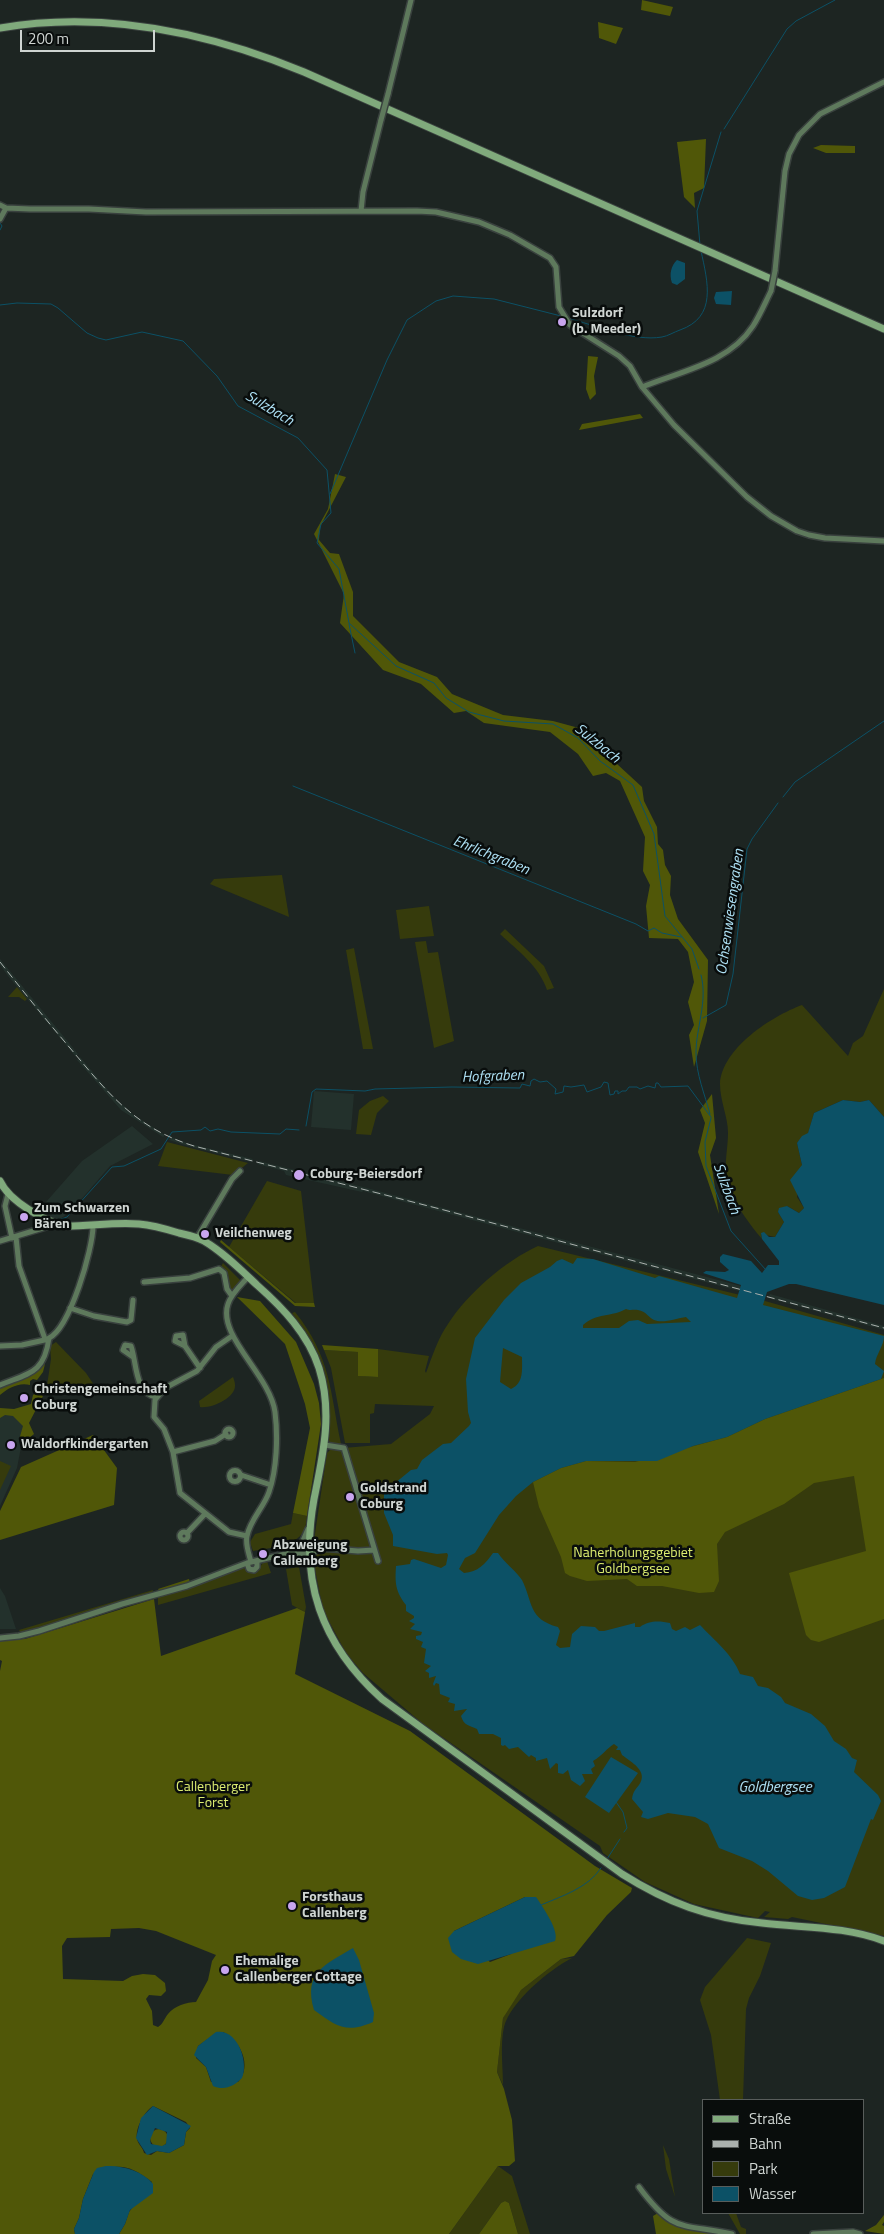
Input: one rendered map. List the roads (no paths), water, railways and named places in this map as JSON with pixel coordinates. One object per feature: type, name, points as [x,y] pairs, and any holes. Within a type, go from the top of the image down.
[{"type":"street","points":[[361,211],[363,192],[411,0]]},
{"type":"street","points":[[0,28],[51,22],[110,22],[148,26],[216,40],[304,72],[884,329]]},
{"type":"street","points":[[642,387],[699,366],[732,348],[752,327],[771,291],[775,271],[785,171],[789,154],[799,135],[820,114],[884,82]]},
{"type":"street","points":[[0,206],[6,208],[146,212],[417,211],[468,218],[510,235],[550,258],[556,267],[557,298],[566,321],[579,332],[619,356],[630,366],[642,387],[674,425],[748,497],[771,516],[809,536],[884,541]]},
{"type":"street","points":[[0,219],[6,208]]},
{"type":"street","points":[[197,1238],[232,1179],[240,1171]]},
{"type":"street","points":[[0,1181],[8,1194],[56,1224]]},
{"type":"street","points":[[0,1385],[31,1374],[41,1365],[47,1351],[47,1339],[20,1266],[5,1206],[8,1194]]},
{"type":"street","points":[[0,1241],[56,1224],[93,1226],[140,1224],[197,1238],[216,1249],[280,1306],[302,1334],[319,1368],[325,1393],[327,1422],[325,1445],[312,1519],[310,1549],[314,1588],[322,1619],[338,1650],[357,1676],[382,1700],[406,1718],[622,1874],[673,1902],[711,1915],[748,1922],[852,1932],[884,1941]]},
{"type":"street","points":[[0,1346],[22,1345],[47,1339],[58,1330],[82,1279],[93,1238],[93,1226]]},
{"type":"street","points":[[144,1282],[190,1278],[219,1269],[224,1273],[226,1289],[232,1296]]},
{"type":"street","points":[[248,1277],[232,1296],[228,1304],[226,1321],[232,1336],[264,1381],[275,1410],[276,1441],[271,1485],[260,1512],[247,1536],[252,1562]]},
{"type":"street","points":[[70,1308],[94,1316],[127,1322],[131,1320],[133,1300]]},
{"type":"street","points":[[232,1336],[216,1347],[200,1368],[188,1377],[166,1388],[156,1397],[153,1406],[154,1416],[164,1429],[173,1452],[180,1493],[204,1514],[232,1534],[247,1536]]},
{"type":"street","points":[[185,1346],[200,1368]]},
{"type":"street","points":[[133,1357],[141,1386],[150,1396],[156,1397]]},
{"type":"street","points":[[173,1452],[215,1441],[226,1434]]},
{"type":"street","points":[[325,1445],[344,1448],[378,1561]]},
{"type":"street","points":[[241,1475],[271,1485]]},
{"type":"street","points":[[187,1533],[204,1514]]},
{"type":"street","points":[[290,1553],[305,1539],[312,1519]]},
{"type":"street","points":[[296,1549],[321,1548],[358,1552],[374,1550]]},
{"type":"street","points":[[0,1638],[9,1638],[39,1631],[122,1604],[187,1586],[252,1562],[310,1549]]},
{"type":"street","points":[[639,2187],[655,2209],[670,2222],[681,2226],[732,2234]]},
{"type":"street","points":[[813,2234],[853,2232],[860,2234]]},
{"type":"water","points":[[677,260],[685,263],[685,279],[677,285],[672,283],[671,273],[673,265]]},
{"type":"water","points":[[732,291],[731,305],[716,304],[714,298],[716,292]]},
{"type":"water","name":"Goldbergsee","points":[[843,1100],[860,1102],[869,1100],[884,1117],[884,1305],[796,1284],[789,1284],[767,1292],[763,1305],[884,1336],[875,1364],[884,1371],[881,1379],[765,1419],[727,1437],[693,1446],[657,1461],[586,1461],[561,1468],[533,1482],[516,1496],[499,1515],[475,1553],[465,1558],[459,1569],[464,1573],[473,1571],[484,1564],[493,1553],[498,1553],[522,1580],[536,1614],[548,1624],[558,1627],[560,1631],[556,1645],[560,1648],[570,1647],[572,1634],[581,1626],[595,1627],[599,1631],[604,1631],[635,1623],[635,1627],[640,1627],[647,1623],[658,1622],[670,1623],[672,1629],[676,1631],[685,1627],[690,1630],[700,1625],[733,1660],[740,1674],[753,1677],[758,1686],[768,1688],[781,1697],[785,1703],[811,1714],[825,1726],[834,1741],[846,1749],[852,1758],[857,1760],[854,1772],[878,1795],[881,1801],[873,1820],[871,1819],[845,1887],[824,1898],[812,1900],[798,1896],[768,1871],[752,1861],[719,1848],[708,1824],[695,1817],[668,1813],[648,1819],[641,1817],[643,1812],[632,1799],[634,1791],[642,1780],[642,1775],[638,1767],[622,1755],[620,1750],[616,1750],[618,1747],[614,1744],[593,1761],[595,1766],[591,1769],[593,1774],[582,1774],[585,1781],[580,1786],[571,1780],[568,1770],[563,1774],[558,1773],[558,1764],[556,1763],[550,1769],[547,1758],[536,1761],[536,1758],[531,1755],[529,1757],[518,1747],[509,1749],[505,1745],[501,1745],[501,1738],[493,1734],[479,1734],[477,1729],[465,1723],[461,1716],[467,1709],[454,1711],[455,1704],[448,1702],[450,1698],[440,1694],[439,1684],[436,1683],[434,1686],[436,1676],[429,1678],[429,1673],[425,1671],[431,1666],[424,1663],[426,1649],[421,1647],[423,1642],[416,1639],[416,1636],[421,1635],[422,1632],[410,1629],[415,1624],[409,1621],[414,1616],[406,1611],[406,1605],[398,1591],[396,1582],[396,1566],[410,1564],[411,1560],[414,1559],[441,1568],[446,1565],[448,1555],[447,1553],[437,1554],[393,1546],[393,1535],[384,1513],[384,1492],[411,1470],[417,1469],[422,1460],[443,1444],[451,1443],[469,1426],[471,1423],[468,1412],[466,1379],[475,1338],[504,1300],[521,1283],[557,1261],[562,1259],[573,1264],[577,1258],[593,1259],[655,1278],[659,1276],[737,1298],[741,1285],[703,1273],[706,1271],[725,1272],[729,1270],[720,1262],[720,1257],[723,1254],[751,1261],[762,1273],[768,1265],[779,1265],[779,1261],[762,1239],[761,1233],[764,1232],[769,1237],[775,1237],[784,1222],[778,1212],[779,1208],[787,1206],[799,1213],[804,1208],[790,1180],[802,1165],[797,1143],[802,1136],[808,1133],[814,1113]],"holes":[[[626,1309],[641,1311],[658,1321],[686,1317],[691,1322],[647,1324],[638,1320],[629,1321],[619,1328],[583,1328],[583,1325],[588,1321]],[[503,1348],[522,1357],[520,1380],[511,1389],[500,1382]]]},
{"type":"water","points":[[611,1757],[638,1773],[609,1813],[585,1797]]},
{"type":"water","points":[[525,1897],[536,1897],[553,1925],[555,1941],[478,1964],[461,1959],[452,1952],[448,1938],[454,1931]]},
{"type":"water","points":[[353,1948],[359,1960],[374,2013],[373,2022],[364,2026],[348,2028],[335,2024],[314,2010],[311,1997],[314,1978],[319,1971],[325,1965]]},
{"type":"water","points":[[216,2032],[224,2032],[230,2035],[236,2041],[243,2056],[244,2072],[242,2078],[225,2088],[213,2086],[206,2067],[194,2055],[198,2046]]},
{"type":"water","points":[[153,2106],[191,2126],[186,2132],[184,2145],[169,2153],[157,2151],[147,2155],[136,2138],[141,2118]],"holes":[[[155,2128],[167,2132],[166,2144],[162,2146],[151,2144],[150,2140]]]},
{"type":"water","points":[[106,2166],[125,2168],[138,2172],[153,2184],[153,2193],[130,2210],[119,2234],[75,2234],[74,2229],[79,2218],[83,2199],[94,2172],[97,2168]]},
{"type":"waterway","points":[[724,129],[787,29],[796,21],[835,0]]},
{"type":"waterway","points":[[700,245],[697,211],[721,132]]},
{"type":"waterway","points":[[0,223],[2,226],[0,230]]},
{"type":"waterway","points":[[568,318],[627,335],[651,338],[666,336],[692,324],[700,317],[705,308],[707,298],[706,275],[701,251]]},
{"type":"waterway","points":[[330,494],[387,360],[407,320],[436,301],[453,296],[494,299],[561,316]]},
{"type":"waterway","name":"Sulzbach","points":[[0,305],[17,303],[51,304],[87,333],[106,340],[142,332],[183,341],[217,376],[238,406],[298,438],[327,470],[331,513],[321,524],[317,543],[339,569],[349,623],[396,666],[434,683],[446,698],[469,712],[504,721],[553,724],[578,738],[600,761],[633,785],[654,834],[665,916],[692,949],[699,969]]},
{"type":"waterway","name":"Sulzbach","points":[[349,624],[355,653]]},
{"type":"waterway","name":"Ochsenwiesengraben","points":[[783,797],[795,782],[884,721]]},
{"type":"waterway","name":"Ehrlichgraben","points":[[293,786],[636,924],[648,931],[654,928],[662,933],[681,937]]},
{"type":"waterway","name":"Ochsenwiesengraben","points":[[703,1018],[726,1005],[733,974],[747,849],[778,803]]},
{"type":"waterway","name":"Sulzbach","points":[[701,975],[703,995],[696,1061],[710,1114]]},
{"type":"waterway","name":"Hofgraben","points":[[306,1126],[312,1092],[316,1089],[365,1091],[375,1089],[452,1087],[520,1088],[522,1084],[530,1086],[531,1081],[534,1079],[540,1082],[547,1081],[556,1089],[555,1094],[563,1092],[564,1086],[584,1085],[587,1092],[601,1087],[604,1082],[608,1083],[610,1095],[614,1094],[615,1091],[618,1091],[618,1094],[626,1091],[629,1087],[640,1089],[648,1086],[655,1088],[656,1083],[661,1087],[688,1086],[711,1117]]},
{"type":"waterway","name":"Sulzbach","points":[[711,1118],[705,1142],[706,1166],[731,1231],[766,1270]]},
{"type":"waterway","name":"Hofgraben","points":[[59,1220],[67,1217],[112,1167],[124,1166],[161,1149],[172,1132],[201,1130],[205,1127],[210,1131],[218,1129],[231,1132],[280,1134],[286,1129],[299,1130]]},
{"type":"waterway","points":[[616,1802],[623,1812],[627,1828],[624,1832]]},
{"type":"waterway","points":[[607,1859],[620,1839]]},
{"type":"waterway","points":[[541,1905],[582,1886],[596,1875],[601,1868]]},
{"type":"railway","points":[[0,962],[110,1094],[139,1119],[173,1138],[194,1146],[444,1210],[884,1328]]},
{"type":"place","name":"Sulzdorf (b. Meeder)","points":[[562,322]]},
{"type":"place","name":"Coburg-Beiersdorf","points":[[299,1175]]},
{"type":"place","name":"Zum Schwarzen Bären","points":[[24,1217]]},
{"type":"place","name":"Veilchenweg","points":[[205,1234]]},
{"type":"place","name":"Christengemeinschaft Coburg","points":[[24,1398]]},
{"type":"place","name":"Waldorfkindergarten","points":[[11,1445]]},
{"type":"place","name":"Goldstrand Coburg","points":[[350,1497]]},
{"type":"place","name":"Abzweigung Callenberg","points":[[263,1554]]},
{"type":"place","name":"Forsthaus Callenberg","points":[[292,1906]]},
{"type":"place","name":"Ehemalige Callenberger Cottage","points":[[225,1970]]},
{"type":"park label","name":"Naherholungsgebiet Goldbergsee","points":[[633,1562]]},
{"type":"park label","name":"Callenberger Forst","points":[[213,1796]]}]
